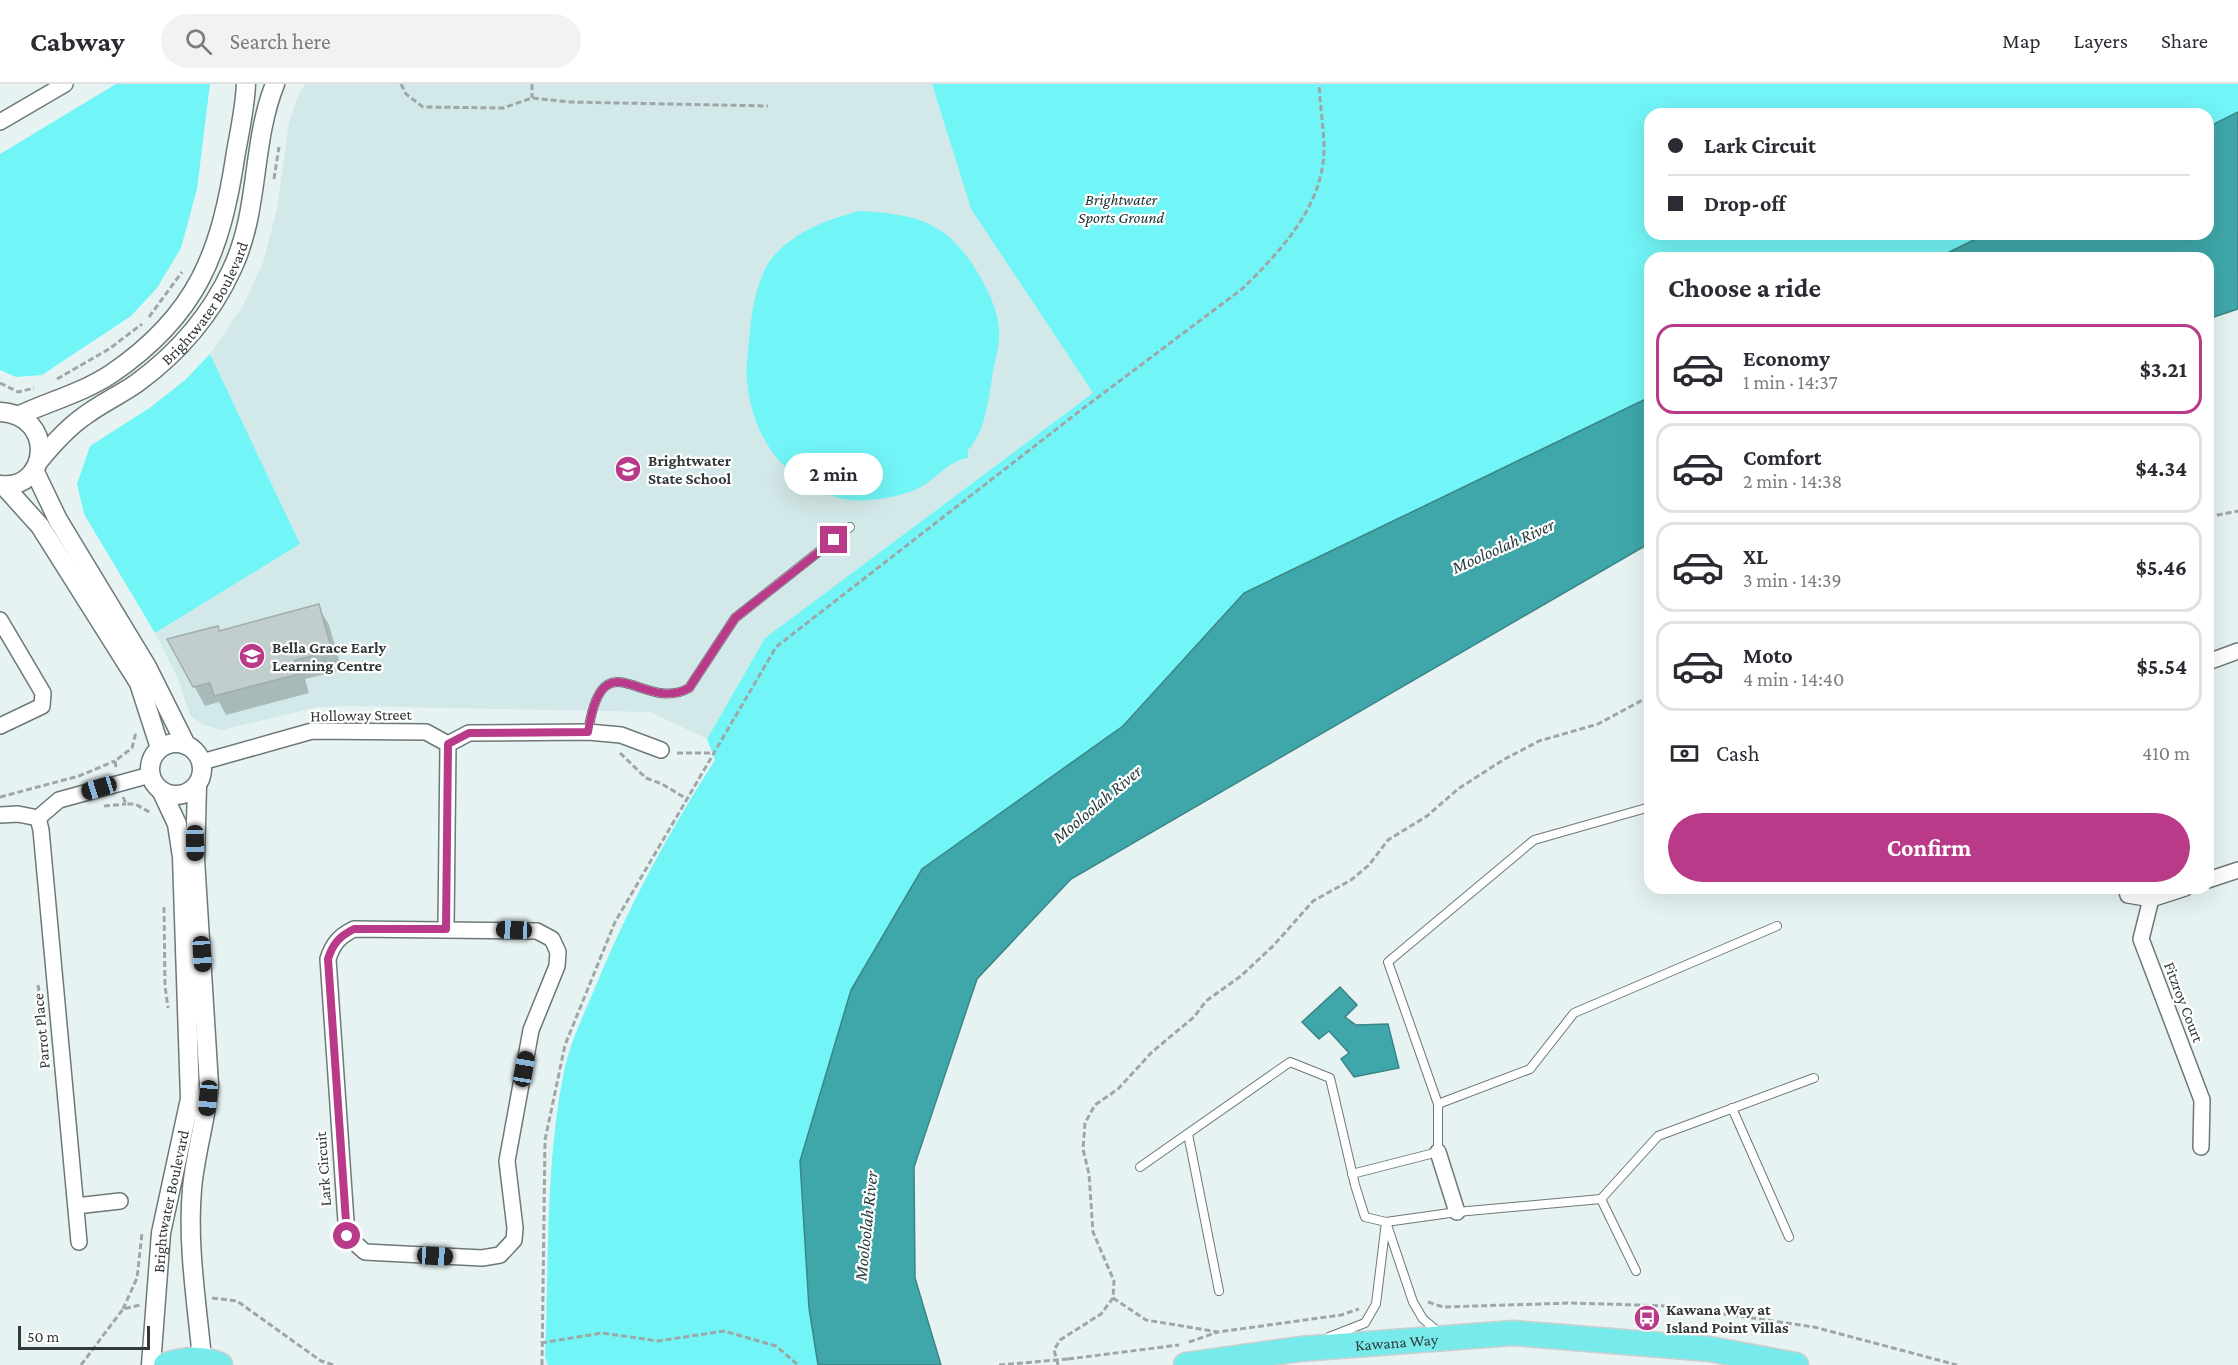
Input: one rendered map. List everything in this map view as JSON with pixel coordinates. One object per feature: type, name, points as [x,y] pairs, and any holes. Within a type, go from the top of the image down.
[{"type":"main road","name":"Kawana Way","points":[[1186,1365],[1214,1363],[1300,1349],[1444,1336],[1513,1333],[1710,1349],[1796,1365]]},
{"type":"main road","name":"Kawana Way","points":[[1277,1365],[1579,1339]]},
{"type":"main road","points":[[166,1365],[184,1359],[211,1362]]},
{"type":"main road","name":"Kawana Way","points":[[1214,1363],[1254,1365]]},
{"type":"street","points":[[0,122],[65,84]]},
{"type":"street","name":"Brightwater Boulevard","points":[[20,416],[74,395],[110,374],[169,326],[187,302],[204,274],[223,224],[246,84]]},
{"type":"street","name":"Brightwater Boulevard","points":[[2,486],[17,483],[36,466],[60,437],[83,417],[137,383],[168,357],[194,332],[216,300],[232,268],[246,230],[253,199],[264,117],[275,84]]},
{"type":"street","points":[[0,412],[20,416],[36,430],[41,451],[36,466],[58,520],[147,667],[186,745]]},
{"type":"street","points":[[2,486],[40,526],[140,683],[160,748]]},
{"type":"street","points":[[0,620],[43,693],[42,706],[0,726]]},
{"type":"street","points":[[2214,660],[2238,651]]},
{"type":"street","name":"Holloway Street","points":[[201,762],[312,731],[426,732],[448,744]]},
{"type":"street","points":[[446,929],[448,744],[469,733],[588,732],[621,735],[661,750]]},
{"type":"street","points":[[168,744],[186,745],[193,749],[201,762],[202,775],[197,786],[191,791],[176,796],[162,792],[150,775],[151,760],[160,748],[168,744]]},
{"type":"street","points":[[0,815],[18,814],[38,818],[58,800],[150,775]]},
{"type":"street","name":"Brightwater Boulevard","points":[[197,786],[195,859],[209,1085],[207,1111],[195,1168],[191,1213],[211,1362]]},
{"type":"street","name":"Brightwater Boulevard","points":[[151,1365],[161,1233],[190,1099],[182,857],[177,824],[162,792]]},
{"type":"street","name":"Parrot Place","points":[[38,818],[41,830],[79,1242]]},
{"type":"street","points":[[2214,878],[2238,870]]},
{"type":"street","points":[[2128,894],[2151,899],[2166,894]]},
{"type":"street","name":"Fitzroy Court","points":[[2151,899],[2141,939],[2202,1100],[2201,1148]]},
{"type":"street","name":"Lark Circuit","points":[[354,929],[446,929],[537,931],[552,939],[558,952],[557,966],[531,1030],[507,1161],[515,1228],[514,1240],[500,1255],[482,1258],[365,1252],[347,1236],[328,959],[332,946],[341,936],[354,929]]},
{"type":"street","points":[[1438,1152],[1457,1212]]},
{"type":"street","points":[[76,1206],[120,1202]]},
{"type":"lane","points":[[588,732],[592,705],[599,690],[609,683],[623,683],[669,693],[680,693],[689,688],[735,618],[850,527]]},
{"type":"lane","points":[[1352,1174],[1438,1152],[1438,1104],[1388,962],[1534,840],[1644,809]]},
{"type":"lane","points":[[1438,1104],[1530,1069],[1574,1013],[1777,926]]},
{"type":"lane","points":[[1140,1167],[1290,1062],[1330,1078],[1352,1174],[1365,1217],[1386,1222],[1457,1212],[1601,1200],[1658,1136],[1814,1078]]},
{"type":"lane","points":[[1732,1108],[1790,1237]]},
{"type":"lane","points":[[1188,1134],[1219,1291]]},
{"type":"lane","points":[[1601,1200],[1636,1271]]},
{"type":"lane","points":[[1386,1222],[1413,1302],[1423,1319],[1444,1336]]},
{"type":"lane","points":[[1300,1349],[1365,1323],[1376,1304],[1386,1222]]},
{"type":"path","points":[[401,84],[406,94],[423,107],[503,108],[532,98],[570,102],[768,106]]},
{"type":"path","points":[[532,84],[532,98]]},
{"type":"path","points":[[542,1365],[540,1343],[545,1140],[565,1045],[615,922],[776,647],[1080,410],[1242,288],[1264,268],[1304,218],[1318,188],[1324,146],[1319,84]]},
{"type":"path","points":[[56,380],[109,349],[146,321],[186,266]]},
{"type":"path","points":[[0,383],[18,392],[37,388]]},
{"type":"path","points":[[2214,516],[2238,511]]},
{"type":"path","points":[[1058,1365],[1054,1350],[1060,1340],[1101,1314],[1113,1298],[1113,1281],[1093,1232],[1089,1174],[1083,1149],[1085,1123],[1095,1105],[1118,1089],[1152,1052],[1194,1017],[1206,1001],[1241,976],[1274,945],[1313,901],[1351,880],[1369,865],[1388,840],[1427,816],[1458,789],[1503,760],[1539,741],[1598,724],[1644,699]]},
{"type":"path","points":[[0,797],[78,776],[115,761],[132,748],[136,732],[135,723]]},
{"type":"path","points":[[617,750],[646,778],[662,784],[687,799]]},
{"type":"path","points":[[661,750],[688,754],[713,753]]},
{"type":"path","points":[[115,761],[116,768]]},
{"type":"path","points":[[124,798],[126,804]]},
{"type":"path","points":[[96,807],[126,804],[144,808],[153,814],[156,820]]},
{"type":"path","points":[[164,903],[165,986],[168,1014]]},
{"type":"path","points":[[123,1309],[137,1278],[142,1231]]},
{"type":"path","points":[[540,1343],[602,1333],[658,1341],[724,1331],[776,1346],[798,1365]]},
{"type":"path","points":[[999,1365],[1068,1359],[1182,1344],[1218,1332]]},
{"type":"shaded area","name":"Brightwater State School","points":[[305,84],[932,84],[971,209],[1093,393],[765,638],[707,739],[650,712],[352,706],[318,707],[222,730],[203,725],[190,715],[178,679],[155,633],[300,544],[210,354],[242,307],[263,263],[277,209],[289,122]]},
{"type":"green space","points":[[116,84],[210,84],[197,189],[181,248],[157,288],[131,316],[42,375],[16,377],[0,370],[0,154]]},
{"type":"green space","name":"Brightwater Sports Ground","points":[[932,84],[2238,84],[2238,112],[2214,124],[2214,108],[1644,108],[1644,240],[1974,240],[1949,252],[1644,252],[1644,400],[1244,593],[1123,726],[922,869],[809,1308],[818,1365],[548,1365],[545,1357],[549,1214],[554,1142],[564,1071],[581,1020],[634,901],[681,815],[715,760],[707,739],[765,638],[1093,393],[971,209]]},
{"type":"green space","points":[[859,211],[917,219],[946,234],[970,261],[985,286],[996,312],[999,338],[985,416],[974,443],[968,450],[968,458],[955,462],[911,492],[879,499],[847,500],[819,491],[802,481],[774,454],[756,420],[750,401],[746,369],[754,303],[763,273],[772,258],[791,241],[812,228]]},
{"type":"green space","points":[[210,354],[300,544],[155,633],[84,514],[77,484],[90,446],[151,407],[185,380]]},
{"type":"water","points":[[2238,112],[2238,309],[2214,317],[2214,252],[1949,252],[1974,240],[2214,240],[2214,124]]},
{"type":"water","name":"Mooloolah River","points":[[1644,400],[1644,546],[1071,879],[977,979],[914,1167],[915,1278],[941,1365],[818,1365],[809,1308],[800,1161],[851,990],[922,869],[1123,726],[1244,593]]},
{"type":"water","points":[[1340,987],[1357,1005],[1345,1017],[1356,1025],[1388,1024],[1399,1068],[1354,1077],[1341,1059],[1349,1053],[1329,1031],[1319,1039],[1302,1022]]},
{"type":"building","points":[[319,604],[332,651],[295,660],[299,674],[214,696],[210,683],[193,687],[167,639],[218,626],[219,631]]},
{"type":"place","name":"Brightwater State School","points":[[628,469]]},
{"type":"place","name":"Bella Grace Early Learning Centre","points":[[252,656]]},
{"type":"place","name":"Kawana Way at Island Point Villas","points":[[1647,1318]]},
{"type":"route","points":[[347,1236],[328,959],[332,946],[341,936],[354,929],[446,929],[448,744],[469,733],[588,732],[592,705],[599,690],[609,683],[623,683],[669,693],[680,693],[689,688],[735,618],[834,540]]}]
